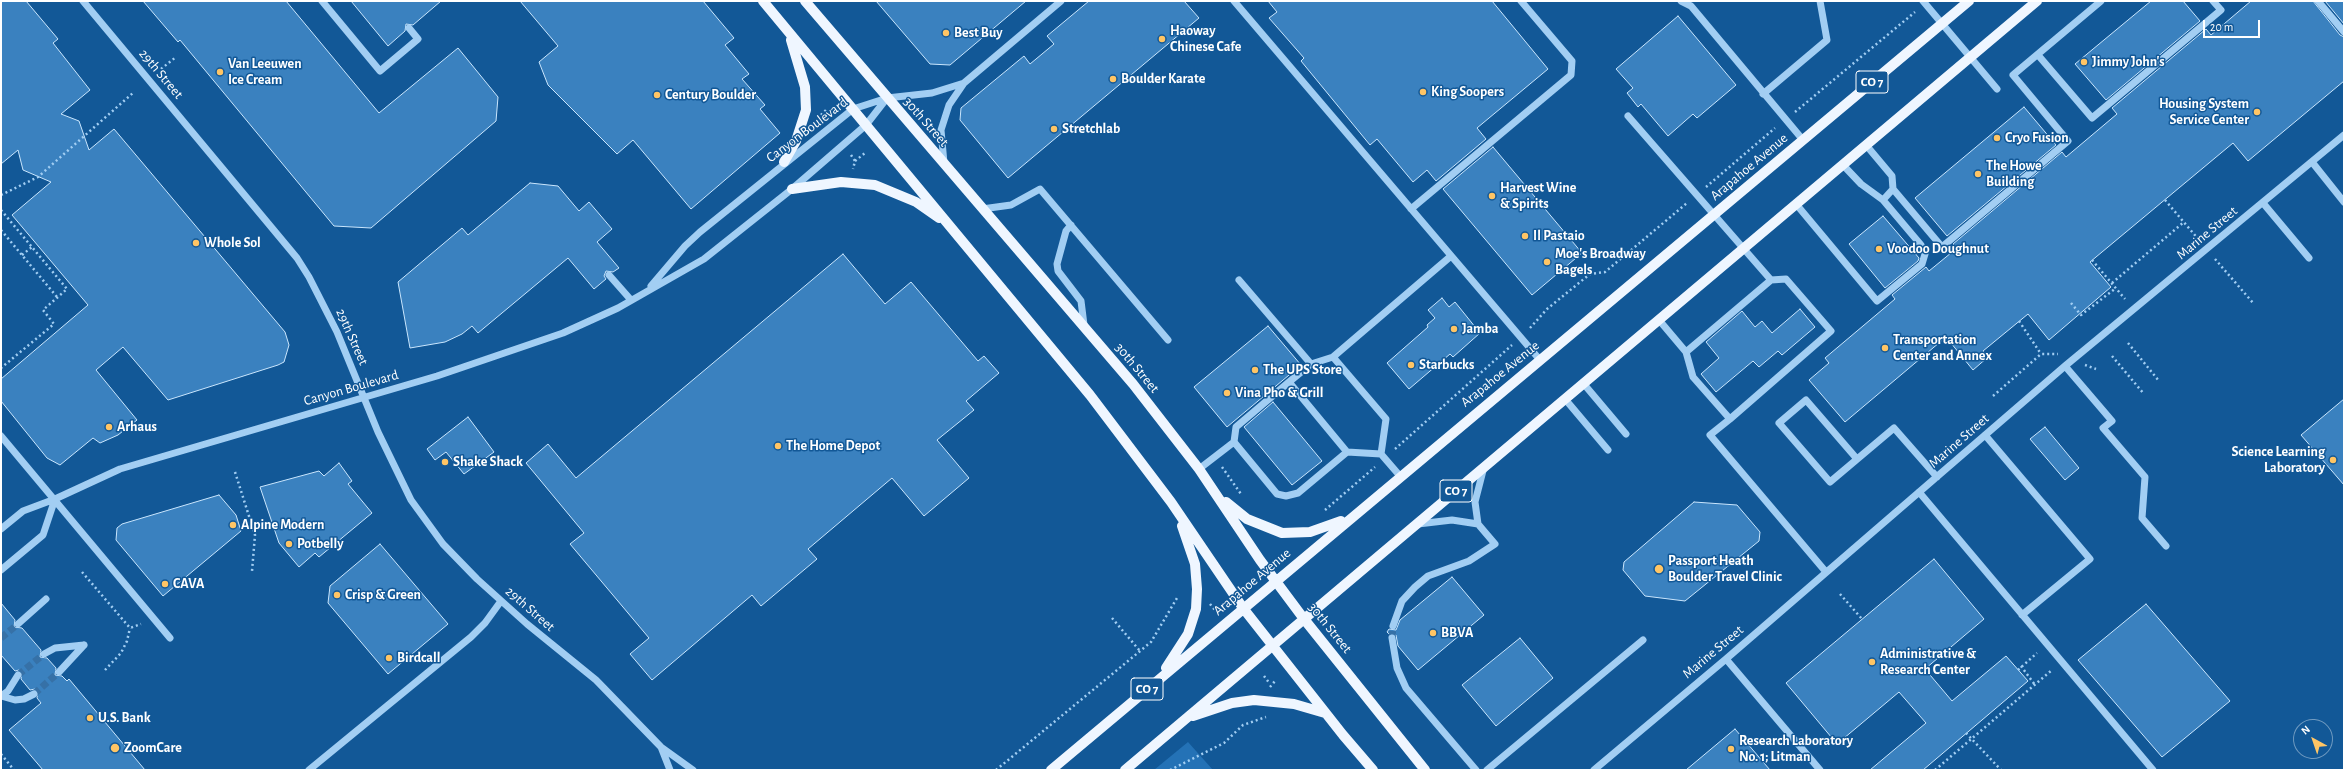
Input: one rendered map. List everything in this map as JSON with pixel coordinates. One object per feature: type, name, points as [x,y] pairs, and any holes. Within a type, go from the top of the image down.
[{"type":"main road","points":[[763,1],[1066,365],[1171,502],[1243,608],[1272,647],[1373,770]]},
{"type":"main road","name":"30th Street","points":[[805,1],[886,98],[1133,384],[1199,469],[1304,619],[1425,770]]},
{"type":"main road","name":"Arapahoe Avenue","points":[[1050,770],[1969,1]]},
{"type":"main road","name":"CO 7","points":[[1125,770],[2037,1]]},
{"type":"main road","points":[[784,162],[796,141],[806,110],[805,87],[801,67],[789,32]]},
{"type":"main road","points":[[792,189],[841,182],[875,185],[916,202],[950,226]]},
{"type":"main road","points":[[1216,494],[1247,519],[1265,528],[1282,533],[1300,534],[1320,529],[1354,515]]},
{"type":"main road","points":[[1154,683],[1173,659],[1188,634],[1196,604],[1195,564],[1171,502]]},
{"type":"main road","points":[[1187,718],[1232,703],[1254,700],[1294,704],[1326,714]]},
{"type":"street","name":"29th Street","points":[[83,1],[297,258],[337,332],[378,432],[408,494],[427,524],[458,561],[501,601],[596,680],[661,747],[693,770]]},
{"type":"street","points":[[322,1],[380,71],[418,39],[409,28]]},
{"type":"street","points":[[944,165],[941,130],[949,105],[964,83],[1061,1]]},
{"type":"street","points":[[1234,1],[1540,360]]},
{"type":"street","points":[[1411,209],[1571,75],[1572,61],[1522,1]]},
{"type":"street","points":[[1681,1],[1693,3],[1763,94],[1803,140]]},
{"type":"street","points":[[1763,94],[1826,40],[1820,1]]},
{"type":"street","points":[[1866,145],[1892,176],[1893,189],[1942,247],[2068,141],[2013,75],[2102,1]]},
{"type":"street","points":[[2038,55],[2092,118],[2221,10],[2213,1]]},
{"type":"street","points":[[2318,1],[2344,32]]},
{"type":"street","points":[[1924,2],[1997,89]]},
{"type":"street","points":[[886,98],[932,93],[964,83]]},
{"type":"street","name":"Canyon Boulevard","points":[[649,289],[685,246],[784,162],[853,108],[886,98]]},
{"type":"street","name":"Canyon Boulevard","points":[[1,529],[23,511],[55,499],[120,469],[224,437],[364,398],[534,344],[590,322],[704,259],[792,189],[866,125],[886,98]]},
{"type":"street","points":[[1628,116],[1696,196],[1771,280]]},
{"type":"street","name":"Marine Street","points":[[1594,770],[1726,659],[2065,366],[2344,135]]},
{"type":"street","points":[[2312,162],[2344,202]]},
{"type":"street","points":[[1796,204],[1877,302],[1922,264],[1925,254],[1921,245],[1883,200],[1861,184],[1842,165]]},
{"type":"street","points":[[982,209],[1011,205],[1040,189],[1168,340]]},
{"type":"street","points":[[1883,200],[1893,189]]},
{"type":"street","points":[[2263,203],[2309,258]]},
{"type":"street","points":[[1072,225],[1066,231],[1057,264],[1058,271],[1081,301],[1084,326]]},
{"type":"street","points":[[1199,469],[1234,442],[1236,427],[1289,382],[1311,364],[1333,357],[1452,256]]},
{"type":"street","points":[[609,275],[631,300]]},
{"type":"street","points":[[1686,352],[1771,280],[1786,279],[1831,331],[1710,436],[1826,572]]},
{"type":"street","points":[[1239,280],[1311,364]]},
{"type":"street","points":[[1659,320],[1686,352],[1694,377],[1730,419]]},
{"type":"street","points":[[1333,357],[1386,419],[1383,456]]},
{"type":"street","points":[[2065,366],[2112,421],[2103,428],[2145,477],[2142,518],[2166,546]]},
{"type":"street","points":[[1289,382],[1347,452],[1383,456],[1400,476]]},
{"type":"street","points":[[1583,383],[1626,434]]},
{"type":"street","points":[[1565,399],[1608,450]]},
{"type":"street","points":[[1857,459],[1806,400],[1779,423],[1830,482],[1894,428],[1937,477]]},
{"type":"street","points":[[1985,434],[2090,559],[2022,615]]},
{"type":"street","points":[[1,436],[170,638]]},
{"type":"street","points":[[1234,442],[1276,494],[1286,496],[1298,493],[1347,452]]},
{"type":"street","points":[[1393,626],[1402,601],[1428,576],[1469,561],[1495,544],[1478,524],[1475,502],[1484,467]]},
{"type":"street","points":[[1919,492],[2153,770]]},
{"type":"street","points":[[1,570],[43,535],[55,499]]},
{"type":"street","points":[[1418,524],[1452,520],[1478,524]]},
{"type":"street","points":[[18,624],[46,599]]},
{"type":"street","points":[[309,770],[471,637],[485,623],[501,601]]},
{"type":"street","points":[[1392,638],[1402,681],[1418,704],[1476,770]]},
{"type":"street","points":[[1487,770],[1644,640]]},
{"type":"street","points":[[44,654],[54,648],[84,645],[59,672]]},
{"type":"street","points":[[1726,659],[1820,770]]},
{"type":"street","points":[[1,696],[8,691],[18,675]]},
{"type":"street","points":[[1,696],[15,700],[24,699],[34,694]]},
{"type":"street","name":"29th Street","points":[[661,747],[670,770]]},
{"type":"path","points":[[1321,512],[1328,509],[1383,456],[1521,338],[1553,304],[1590,274],[1605,272],[1924,2]]},
{"type":"path","points":[[162,69],[176,57]]},
{"type":"path","points":[[1,195],[38,177],[134,92]]},
{"type":"path","points":[[820,116],[827,109]]},
{"type":"path","points":[[853,172],[855,161],[865,153]]},
{"type":"path","points":[[851,155],[855,161]]},
{"type":"path","points":[[1,210],[67,289],[43,310],[54,324],[1,368]]},
{"type":"path","points":[[2112,283],[2184,222]]},
{"type":"path","points":[[1,230],[57,297]]},
{"type":"path","points":[[22,255],[32,247]]},
{"type":"path","points":[[2092,260],[2126,300],[2120,304]]},
{"type":"path","points":[[2072,303],[2081,315],[2116,288]]},
{"type":"path","points":[[2019,321],[2041,354]]},
{"type":"path","points":[[2128,343],[2159,382]]},
{"type":"path","points":[[1993,396],[2041,354],[2056,355],[2062,350]]},
{"type":"path","points":[[2112,356],[2144,394]]},
{"type":"path","points":[[1215,457],[1242,496]]},
{"type":"path","points":[[235,472],[255,535],[252,571]]},
{"type":"path","points":[[82,572],[130,628]]},
{"type":"path","points":[[1840,594],[1862,619]]},
{"type":"path","points":[[996,770],[1151,642],[1177,598]]},
{"type":"path","points":[[130,628],[141,625],[153,616]]},
{"type":"path","points":[[1112,618],[1140,651]]},
{"type":"path","points":[[104,670],[121,653],[127,641],[130,628]]},
{"type":"path","points":[[2018,670],[2047,644]]},
{"type":"path","points":[[1935,770],[2062,662]]},
{"type":"path","points":[[2021,666],[2036,684]]},
{"type":"path","points":[[1264,676],[1270,684],[1275,680]]},
{"type":"path","points":[[1170,770],[1224,743],[1243,726],[1266,718]]},
{"type":"path","points":[[1966,733],[2001,770]]},
{"type":"path","points":[[1,754],[14,770]]},
{"type":"shaded area","points":[[1188,742],[1213,770],[1154,770]]},
{"type":"building","points":[[1,1],[26,1],[58,39],[53,43],[90,90],[61,114],[79,121],[89,150],[114,129],[285,332],[289,345],[284,362],[278,365],[168,400],[123,347],[96,370],[137,420],[118,435],[100,443],[93,438],[60,465],[47,458],[1,401],[1,379],[88,305],[12,215],[51,182],[23,170],[18,150],[1,164]]},
{"type":"building","points":[[143,1],[286,1],[379,113],[458,48],[498,97],[496,121],[371,228],[334,226],[180,40],[178,42]]},
{"type":"building","points":[[351,1],[441,1],[413,25],[406,24],[405,31],[388,46]]},
{"type":"building","name":"Century Boulder","points":[[520,1],[703,1],[734,38],[725,45],[749,74],[742,79],[765,105],[760,109],[780,133],[691,209],[633,140],[617,154],[548,85],[539,62],[558,46]]},
{"type":"building","name":"Best Buy","points":[[876,1],[1026,1],[950,65],[930,64]]},
{"type":"building","points":[[1089,1],[1184,1],[1199,18],[1008,178],[960,120],[961,108],[1024,56],[1030,64],[1054,44],[1047,36]]},
{"type":"building","name":"King Soopers","points":[[1268,1],[1492,1],[1548,69],[1477,128],[1486,139],[1436,181],[1427,170],[1413,182],[1377,139],[1370,145],[1301,61],[1304,58],[1269,18],[1277,12]]},
{"type":"building","points":[[2151,1],[2183,1],[2200,21],[2106,100],[2075,64]]},
{"type":"building","points":[[2251,1],[2313,1],[2340,35],[2344,37],[2344,81],[2248,161],[2233,143],[2090,262],[2111,287],[2049,340],[2028,314],[1983,351],[1988,357],[1973,370],[1946,337],[1845,422],[1809,380],[1829,363],[1825,358],[1895,299],[1892,295],[1926,267],[1929,271],[1957,248],[1953,244],[2062,152],[2066,157],[2117,114],[2112,108],[2206,29],[2211,35]]},
{"type":"building","points":[[2325,1],[2344,1],[2344,24]]},
{"type":"building","points":[[1678,16],[1736,85],[1697,118],[1693,114],[1668,136],[1641,104],[1638,107],[1627,93],[1633,88],[1616,69]]},
{"type":"building","name":"The Howe Building","points":[[2024,107],[2056,145],[1947,236],[1915,198]]},
{"type":"building","points":[[1493,147],[1582,253],[1532,295],[1443,189]]},
{"type":"building","points":[[530,183],[558,186],[579,211],[589,202],[612,229],[597,242],[619,268],[613,272],[606,271],[604,276],[606,279],[594,289],[568,258],[478,333],[472,326],[462,334],[445,342],[410,348],[398,282],[462,228],[468,235]]},
{"type":"building","name":"Voodoo Doughnut","points":[[1883,216],[1919,258],[1918,261],[1885,288],[1849,244]]},
{"type":"building","name":"The Home Depot","points":[[843,254],[885,304],[911,282],[978,361],[984,356],[999,373],[966,401],[974,410],[937,440],[969,478],[924,516],[892,478],[808,549],[817,559],[761,606],[752,595],[652,680],[630,654],[649,638],[570,544],[584,533],[526,463],[548,444],[576,478]]},
{"type":"building","points":[[1442,298],[1449,307],[1455,302],[1480,333],[1453,357],[1450,354],[1409,389],[1387,363],[1428,327],[1427,325],[1435,318],[1428,310]]},
{"type":"building","points":[[1800,309],[1815,327],[1782,355],[1778,351],[1759,367],[1753,361],[1716,392],[1701,374],[1719,358],[1706,342],[1742,311],[1755,327],[1762,321],[1772,333]]},
{"type":"building","points":[[1268,326],[1301,365],[1227,427],[1194,387]]},
{"type":"building","name":"Science Learning Laboratory","points":[[2344,399],[2344,485],[2301,435]]},
{"type":"building","points":[[1273,402],[1322,461],[1292,485],[1244,427]]},
{"type":"building","points":[[468,417],[494,452],[464,474],[446,452],[435,460],[427,449]]},
{"type":"building","points":[[2045,427],[2079,468],[2065,480],[2030,439]]},
{"type":"building","points":[[339,463],[352,481],[348,484],[372,513],[319,557],[315,553],[299,567],[279,543],[260,487],[319,471],[324,476]]},
{"type":"building","points":[[219,495],[236,515],[241,531],[163,596],[116,540],[117,528],[122,524]]},
{"type":"building","points":[[1694,502],[1737,505],[1760,532],[1759,541],[1685,601],[1645,596],[1623,570],[1624,562]]},
{"type":"building","points":[[380,544],[448,624],[388,674],[328,603],[330,586]]},
{"type":"building","name":"Administrative & Research Center","points":[[1934,559],[1984,619],[1925,669],[1952,701],[2006,656],[2028,681],[1923,770],[1870,770],[1926,723],[1899,692],[1837,744],[1786,683]]},
{"type":"building","name":"BBVA","points":[[1452,577],[1484,615],[1418,670],[1398,646],[1396,635],[1389,634],[1387,632],[1389,629],[1396,630],[1400,620]]},
{"type":"building","points":[[1,603],[15,620],[14,627],[22,628],[41,650],[40,657],[47,658],[56,668],[55,675],[62,676],[67,681],[69,679],[145,770],[43,770],[9,730],[41,703],[37,698],[38,691],[35,689],[30,690],[21,679],[22,672],[19,670],[15,671],[1,655]]},
{"type":"building","points":[[2146,604],[2230,701],[2162,757],[2078,660]]},
{"type":"building","points":[[1520,638],[1553,678],[1496,726],[1462,685]]},
{"type":"building","name":"Research Laboratory No. 1; Litman","points":[[1735,729],[1770,770],[1686,770]]},
{"type":"tunnel","points":[[1,638],[18,624]]},
{"type":"tunnel","points":[[1392,638],[1393,626]]},
{"type":"tunnel","points":[[18,675],[44,654]]},
{"type":"tunnel","points":[[34,694],[59,672]]},
{"type":"place","name":"Best Buy","points":[[946,33]]},
{"type":"place","name":"Haoway Chinese Cafe","points":[[1162,39]]},
{"type":"place","name":"Jimmy John's","points":[[2084,62]]},
{"type":"place","name":"Van Leeuwen Ice Cream","points":[[220,72]]},
{"type":"place","name":"Boulder Karate","points":[[1113,79]]},
{"type":"place","name":"King Soopers","points":[[1423,92]]},
{"type":"place","name":"Century Boulder","points":[[657,95]]},
{"type":"place","name":"Housing System Service Center","points":[[2257,112]]},
{"type":"place","name":"Stretchlab","points":[[1054,129]]},
{"type":"place","name":"Cryo Fusion","points":[[1997,138]]},
{"type":"place","name":"The Howe Building","points":[[1978,174]]},
{"type":"place","name":"Harvest Wine & Spirits","points":[[1492,196]]},
{"type":"place","name":"Il Pastaio","points":[[1525,236]]},
{"type":"place","name":"Whole Sol","points":[[196,243]]},
{"type":"place","name":"Voodoo Doughnut","points":[[1879,249]]},
{"type":"place","name":"Moe's Broadway Bagels","points":[[1547,262]]},
{"type":"place","name":"Jamba","points":[[1454,329]]},
{"type":"place","name":"Transportation Center and Annex","points":[[1885,348]]},
{"type":"place","name":"Starbucks","points":[[1411,365]]},
{"type":"place","name":"The UPS Store","points":[[1255,370]]},
{"type":"place","name":"Vina Pho & Grill","points":[[1227,393]]},
{"type":"place","name":"Arhaus","points":[[109,427]]},
{"type":"place","name":"The Home Depot","points":[[778,446]]},
{"type":"place","name":"Science Learning Laboratory","points":[[2333,460]]},
{"type":"place","name":"Shake Shack","points":[[445,462]]},
{"type":"place","name":"Alpine Modern","points":[[233,525]]},
{"type":"place","name":"Potbelly","points":[[289,544]]},
{"type":"place","name":"Passport Heath Boulder Travel Clinic","points":[[1659,569]]},
{"type":"place","name":"CAVA","points":[[165,584]]},
{"type":"place","name":"Crisp & Green","points":[[337,595]]},
{"type":"place","name":"BBVA","points":[[1433,633]]},
{"type":"place","name":"Birdcall","points":[[389,658]]},
{"type":"place","name":"Administrative & Research Center","points":[[1872,662]]},
{"type":"place","name":"U.S. Bank","points":[[90,718]]},
{"type":"place","name":"ZoomCare","points":[[115,748]]},
{"type":"place","name":"Research Laboratory No. 1; Litman","points":[[1731,749]]}]
